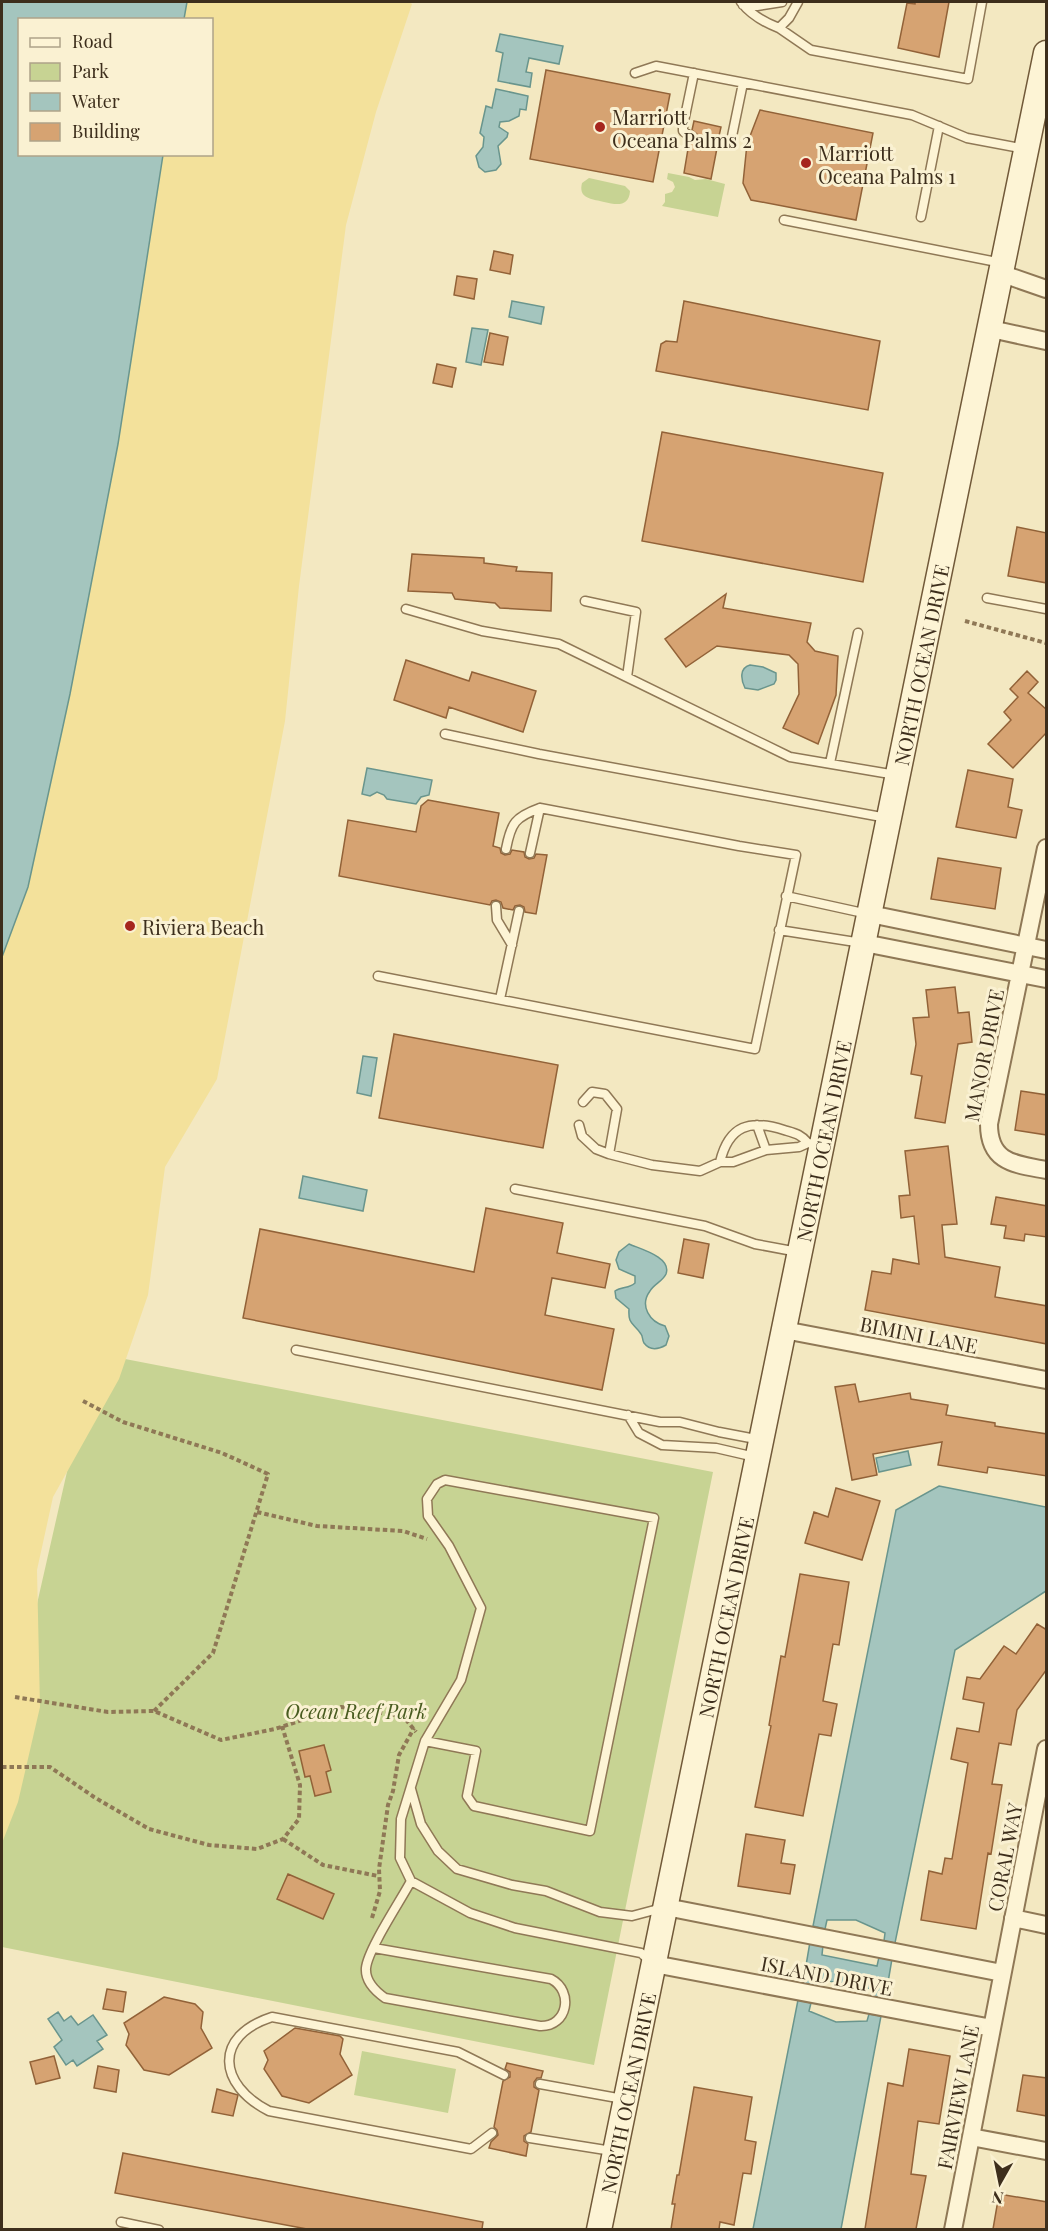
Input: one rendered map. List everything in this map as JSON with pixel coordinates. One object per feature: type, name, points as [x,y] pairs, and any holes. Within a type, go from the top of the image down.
[{"type":"main road","name":"NORTH OCEAN DRIVE","points":[[599,2229],[800,1253],[815,1144],[864,943],[1047,53]]},
{"type":"street","points":[[1003,268],[1047,289]]},
{"type":"street","points":[[991,329],[1047,342]]},
{"type":"street","name":"MANOR DRIVE","points":[[1047,848],[988,1124],[989,1137],[1000,1157],[1012,1164],[1047,1170]]},
{"type":"street","points":[[870,914],[1047,950]]},
{"type":"street","points":[[864,943],[1047,979]]},
{"type":"street","name":"BIMINI LANE","points":[[784,1330],[1047,1380]]},
{"type":"street","name":"CORAL WAY","points":[[1002,1973],[1047,1749]]},
{"type":"street","name":"ISLAND DRIVE","points":[[666,1908],[1002,1973]]},
{"type":"street","points":[[1013,1918],[1047,1925]]},
{"type":"street","name":"ISLAND DRIVE","points":[[654,1964],[992,2028]]},
{"type":"street","name":"FAIRVIEW LANE","points":[[953,2229],[1002,1973]]},
{"type":"street","points":[[971,2137],[1047,2151]]},
{"type":"lane","points":[[742,3],[757,6],[782,2]]},
{"type":"lane","points":[[779,28],[789,18],[798,2]]},
{"type":"lane","points":[[742,3],[750,13],[763,22],[779,28],[811,50],[968,79],[982,2]]},
{"type":"lane","points":[[635,73],[656,66],[912,115],[967,138],[1027,149]]},
{"type":"lane","points":[[691,137],[683,131],[683,126],[694,73]]},
{"type":"lane","points":[[718,142],[731,141],[743,83]]},
{"type":"lane","points":[[921,217],[939,126]]},
{"type":"lane","points":[[784,220],[1003,268]]},
{"type":"lane","points":[[987,598],[1047,609]]},
{"type":"lane","points":[[585,601],[636,612],[627,677]]},
{"type":"lane","points":[[406,609],[482,631],[560,644],[790,757],[898,776]]},
{"type":"lane","points":[[830,763],[858,633]]},
{"type":"lane","points":[[445,734],[539,754],[890,818]]},
{"type":"lane","points":[[530,853],[540,808]]},
{"type":"lane","points":[[378,976],[755,1049],[796,855],[540,808],[524,814],[513,823],[506,849]]},
{"type":"lane","points":[[786,896],[870,914]]},
{"type":"lane","points":[[496,906],[497,920],[512,945]]},
{"type":"lane","points":[[500,999],[519,911]]},
{"type":"lane","points":[[779,930],[864,943]]},
{"type":"lane","points":[[583,1102],[592,1092],[605,1094],[617,1109],[609,1154]]},
{"type":"lane","points":[[579,1125],[582,1136],[596,1149],[609,1154],[652,1165],[700,1171],[720,1162],[733,1162],[766,1150],[815,1144]]},
{"type":"lane","points":[[720,1162],[727,1140],[734,1133],[749,1125],[770,1126],[801,1135],[815,1144]]},
{"type":"lane","points":[[757,1125],[766,1150]]},
{"type":"lane","points":[[515,1190],[705,1226],[754,1244],[800,1253]]},
{"type":"lane","points":[[296,1350],[660,1422],[680,1422],[719,1432],[760,1449]]},
{"type":"lane","points":[[628,1415],[639,1433],[662,1445],[760,1449]]},
{"type":"lane","points":[[425,1741],[476,1751],[467,1797],[474,1806],[590,1831],[654,1518],[445,1480],[437,1484],[428,1499],[428,1516],[449,1546],[481,1608],[461,1680],[425,1741],[410,1786],[401,1818],[400,1858],[411,1881],[470,1913],[515,1928],[641,1953],[654,1964]]},
{"type":"lane","points":[[410,1786],[421,1824],[438,1851],[457,1869],[512,1885],[546,1891],[600,1912],[632,1916],[666,1908]]},
{"type":"lane","points":[[374,1948],[551,1979],[564,1989],[565,2005],[557,2023],[540,2026],[384,1998],[375,1990],[369,1982],[366,1968],[374,1948],[411,1881]]},
{"type":"lane","points":[[492,2133],[471,2149],[269,2111],[254,2104],[233,2080],[229,2060],[232,2046],[239,2035],[255,2023],[272,2017],[458,2052],[504,2075]]},
{"type":"lane","points":[[540,2084],[626,2100]]},
{"type":"lane","points":[[530,2138],[615,2152]]},
{"type":"lane","points":[[121,2222],[159,2229]]},
{"type":"path","points":[[966,621],[1047,643]]},
{"type":"path","points":[[83,1401],[123,1422],[222,1453],[268,1474],[213,1653],[154,1711]]},
{"type":"path","points":[[257,1512],[316,1526],[403,1531],[449,1546]]},
{"type":"path","points":[[15,1697],[108,1712],[154,1711],[221,1740],[282,1726],[341,1707],[403,1716],[449,1701]]},
{"type":"path","points":[[403,1716],[425,1741]]},
{"type":"path","points":[[2,1767],[50,1767],[94,1797],[149,1829],[209,1845],[257,1849],[283,1839],[299,1819],[300,1785],[282,1726]]},
{"type":"path","points":[[283,1839],[323,1866],[378,1876]]},
{"type":"green space","points":[[668,173],[725,184],[718,217],[662,206],[665,202],[665,194],[672,192],[675,187],[673,182],[667,179]]},
{"type":"green space","points":[[589,178],[625,186],[630,191],[627,200],[622,204],[613,204],[587,197],[581,188],[582,183]]},
{"type":"green space","name":"Ocean Reef Park","points":[[94,1353],[713,1472],[594,2065],[2,1947],[2,1758]]},
{"type":"green space","points":[[362,2051],[456,2069],[448,2113],[354,2095]]},
{"type":"sand","name":"Riviera Beach","points":[[187,2],[409,2],[412,4],[376,112],[346,225],[299,586],[285,721],[217,1079],[165,1167],[148,1295],[119,1379],[53,1497],[37,1570],[40,1707],[18,1802],[2,1843],[2,957],[28,887],[118,444],[163,156],[213,156],[213,18],[184,18]]},
{"type":"water","points":[[2,2],[187,2],[184,18],[18,18],[18,156],[163,156],[118,444],[70,694],[28,887],[2,957]]},
{"type":"water","points":[[500,34],[563,46],[559,64],[529,58],[526,72],[532,73],[530,87],[498,81],[503,53],[496,51]]},
{"type":"water","points":[[496,89],[528,96],[526,110],[520,109],[519,116],[500,122],[499,127],[508,133],[498,146],[501,164],[496,170],[485,172],[479,167],[476,156],[483,147],[484,137],[480,133],[486,106],[492,108]]},
{"type":"water","points":[[512,301],[544,307],[541,324],[509,317]]},
{"type":"water","points":[[472,328],[488,330],[481,365],[466,362]]},
{"type":"water","points":[[750,665],[763,667],[776,673],[774,684],[758,690],[745,688],[742,678],[743,671]]},
{"type":"water","points":[[367,768],[432,780],[429,795],[421,797],[416,804],[387,799],[377,792],[370,796],[362,794]]},
{"type":"water","points":[[363,1056],[377,1058],[371,1096],[357,1093]]},
{"type":"water","points":[[303,1176],[367,1190],[363,1211],[299,1198]]},
{"type":"water","points":[[629,1244],[654,1254],[667,1268],[665,1276],[652,1289],[646,1302],[648,1313],[655,1321],[665,1326],[669,1336],[666,1345],[660,1348],[646,1346],[642,1335],[630,1321],[629,1309],[616,1298],[615,1291],[635,1283],[635,1276],[619,1269],[616,1260],[619,1252]]},
{"type":"water","points":[[908,1451],[911,1465],[879,1472],[876,1458]]},
{"type":"water","points":[[939,1486],[1046,1507],[1046,1591],[955,1650],[895,1943],[884,1941],[885,1933],[856,1920],[827,1920],[825,1929],[813,1926],[896,1510]]},
{"type":"water","points":[[810,1942],[823,1945],[822,1955],[877,1966],[879,1957],[892,1959],[885,2000],[871,1997],[872,1989],[818,1979],[816,1986],[803,1983]]},
{"type":"water","points":[[798,2000],[811,2003],[809,2011],[836,2022],[867,2021],[869,2014],[881,2016],[841,2229],[753,2229]]},
{"type":"water","points":[[58,2012],[64,2021],[71,2016],[78,2025],[93,2015],[107,2035],[97,2041],[103,2049],[77,2066],[73,2060],[66,2065],[54,2047],[62,2040],[48,2019]]},
{"type":"building","points":[[915,2],[949,2],[939,57],[898,48],[907,3],[915,4]]},
{"type":"building","name":"Marriott Oceana Palms 2","points":[[546,70],[670,94],[653,182],[530,159]]},
{"type":"building","name":"Marriott Oceana Palms 1","points":[[760,110],[873,133],[856,220],[751,200],[743,183],[747,144]]},
{"type":"building","points":[[694,121],[721,127],[719,136],[715,136],[712,141],[712,145],[717,148],[711,179],[684,173],[689,143],[694,143],[697,138],[697,134],[692,130]]},
{"type":"building","points":[[494,251],[513,255],[510,274],[490,270]]},
{"type":"building","points":[[457,276],[477,279],[474,299],[454,295]]},
{"type":"building","points":[[684,301],[880,341],[868,410],[656,371],[661,344],[666,341],[677,342]]},
{"type":"building","points":[[490,333],[508,337],[503,365],[484,362]]},
{"type":"building","points":[[437,364],[456,368],[452,387],[433,383]]},
{"type":"building","points":[[662,432],[883,473],[863,582],[642,541]]},
{"type":"building","points":[[1017,527],[1047,533],[1047,583],[1008,576]]},
{"type":"building","points":[[412,554],[484,558],[484,563],[517,567],[516,571],[552,573],[551,611],[500,608],[495,603],[455,599],[452,593],[408,591]]},
{"type":"building","points":[[726,594],[723,608],[811,623],[807,642],[815,651],[838,656],[836,695],[818,744],[783,728],[799,694],[798,664],[789,655],[717,646],[686,667],[665,639]]},
{"type":"building","points":[[406,660],[469,681],[472,672],[536,691],[523,732],[449,707],[446,718],[394,700]]},
{"type":"building","points":[[1027,671],[1038,682],[1028,693],[1047,710],[1047,732],[1013,768],[988,744],[1011,720],[1004,712],[1018,697],[1010,689]]},
{"type":"building","points":[[968,770],[1013,779],[1008,807],[1022,810],[1016,838],[956,827]]},
{"type":"building","points":[[428,800],[499,813],[493,846],[500,848],[501,853],[510,854],[512,850],[524,852],[525,857],[529,859],[534,858],[536,854],[547,855],[536,914],[525,912],[524,907],[520,905],[515,906],[513,910],[503,908],[501,902],[496,900],[490,905],[339,876],[348,820],[416,832],[421,806]]},
{"type":"building","points":[[938,858],[1001,868],[995,909],[931,899]]},
{"type":"building","points":[[955,987],[958,1013],[969,1012],[972,1042],[958,1044],[945,1123],[915,1118],[922,1076],[911,1074],[916,1044],[913,1018],[929,1017],[926,990]]},
{"type":"building","points":[[394,1034],[558,1065],[543,1148],[379,1118]]},
{"type":"building","points":[[1021,1091],[1047,1095],[1047,1135],[1015,1130]]},
{"type":"building","points":[[948,1146],[957,1224],[942,1225],[945,1257],[1000,1267],[995,1297],[1047,1306],[1047,1344],[865,1310],[872,1271],[891,1274],[893,1259],[919,1264],[914,1216],[901,1218],[899,1196],[910,1195],[905,1151]]},
{"type":"building","points":[[996,1197],[1047,1206],[1047,1237],[1025,1234],[1024,1241],[1004,1238],[1006,1226],[991,1224]]},
{"type":"building","points":[[486,1208],[563,1223],[557,1253],[610,1264],[605,1288],[552,1278],[545,1315],[614,1329],[602,1390],[243,1318],[260,1229],[474,1272]]},
{"type":"building","points":[[684,1239],[709,1244],[703,1278],[678,1273]]},
{"type":"building","points":[[855,1384],[859,1402],[910,1393],[911,1399],[948,1405],[946,1415],[1047,1434],[1047,1476],[988,1467],[987,1473],[938,1465],[942,1442],[873,1454],[877,1475],[852,1480],[835,1387]]},
{"type":"building","points":[[836,1488],[880,1501],[862,1560],[805,1543],[814,1512],[828,1517]]},
{"type":"building","points":[[800,1574],[849,1582],[839,1645],[833,1644],[823,1701],[837,1704],[831,1736],[819,1734],[803,1816],[755,1807],[771,1726],[769,1725],[781,1656],[785,1657]]},
{"type":"building","points":[[1037,1624],[1047,1630],[1047,1669],[1017,1710],[1011,1745],[999,1743],[992,1784],[1002,1785],[976,1929],[921,1920],[929,1871],[942,1874],[945,1858],[952,1859],[968,1763],[951,1759],[957,1728],[979,1732],[984,1703],[963,1699],[967,1677],[980,1679],[1004,1646],[1016,1654]]},
{"type":"building","points":[[324,1745],[331,1770],[326,1772],[331,1792],[315,1796],[310,1776],[305,1777],[299,1751]]},
{"type":"building","points":[[746,1834],[785,1840],[781,1863],[795,1865],[790,1894],[738,1886]]},
{"type":"building","points":[[288,1874],[334,1894],[323,1919],[277,1899]]},
{"type":"building","points":[[107,1989],[126,1992],[123,2012],[103,2009]]},
{"type":"building","points":[[164,1997],[195,2004],[203,2012],[201,2028],[212,2048],[169,2075],[144,2070],[126,2045],[129,2034],[124,2023]]},
{"type":"building","points":[[295,2028],[340,2036],[343,2039],[340,2054],[352,2075],[309,2103],[282,2096],[264,2069],[268,2060],[264,2051]]},
{"type":"building","points":[[909,2049],[950,2056],[939,2124],[918,2121],[911,2174],[926,2176],[916,2229],[865,2229],[888,2083],[903,2086]]},
{"type":"building","points":[[54,2056],[60,2078],[36,2084],[30,2062]]},
{"type":"building","points":[[507,2063],[543,2071],[541,2078],[537,2078],[534,2082],[534,2087],[539,2090],[531,2132],[524,2136],[524,2141],[528,2144],[526,2156],[489,2148],[498,2135],[494,2127],[503,2081],[510,2077],[510,2072],[505,2069]]},
{"type":"building","points":[[98,2066],[119,2070],[116,2092],[94,2088]]},
{"type":"building","points":[[1023,2075],[1047,2078],[1047,2116],[1017,2111]]},
{"type":"building","points":[[694,2087],[752,2097],[745,2140],[756,2142],[751,2174],[743,2173],[734,2225],[720,2222],[719,2229],[671,2229],[675,2204],[672,2204]]},
{"type":"building","points":[[217,2089],[238,2095],[233,2116],[212,2112]]},
{"type":"building","points":[[123,2153],[483,2222],[482,2229],[307,2229],[115,2193]]},
{"type":"building","points":[[999,2194],[1047,2202],[1047,2229],[993,2229]]},
{"type":"place","name":"Marriott Oceana Palms 2","points":[[600,127]]},
{"type":"place","name":"Marriott Oceana Palms 1","points":[[806,163]]},
{"type":"place","name":"Riviera Beach","points":[[130,926]]}]
